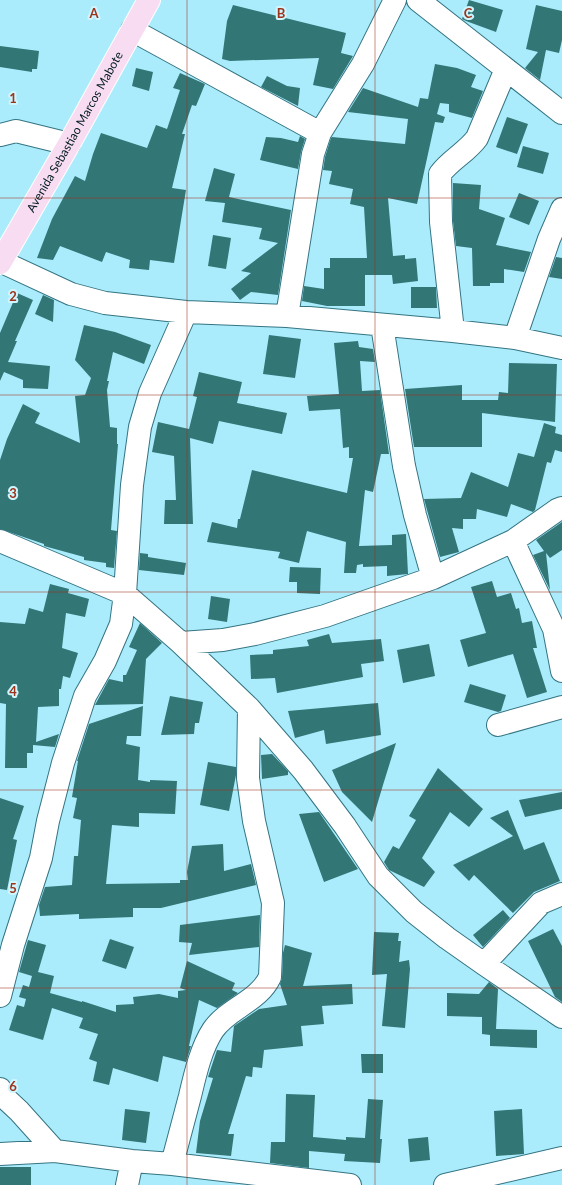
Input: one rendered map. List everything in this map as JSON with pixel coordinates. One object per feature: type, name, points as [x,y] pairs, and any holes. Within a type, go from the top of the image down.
[{"type":"main road","name":"Avenida Sebastiao Marcos Mabote","points":[[0,262],[69,144],[150,0]]},
{"type":"street","points":[[287,316],[313,154],[320,133],[363,64],[395,0]]},
{"type":"street","points":[[418,0],[562,113]]},
{"type":"street","points":[[132,30],[320,133]]},
{"type":"street","points":[[453,331],[441,222],[440,174],[444,168],[473,144],[477,138],[506,69]]},
{"type":"street","points":[[0,135],[16,132],[69,144]]},
{"type":"street","points":[[514,338],[549,239],[562,209]]},
{"type":"street","points":[[0,262],[71,294],[105,304],[186,312],[287,316],[453,331],[514,338],[562,348]]},
{"type":"street","points":[[0,996],[6,943],[41,858],[48,820],[68,748],[85,696],[105,661],[121,624],[125,594],[132,485],[140,427],[150,393],[186,312]]},
{"type":"street","points":[[382,325],[404,466],[415,514],[433,578]]},
{"type":"street","points":[[181,643],[223,640],[255,634],[325,616],[433,578],[513,541],[562,508]]},
{"type":"street","points":[[0,541],[125,594],[181,643],[248,708],[303,770],[345,826],[378,876],[414,912],[447,938],[562,1017]]},
{"type":"street","points":[[513,541],[554,630],[562,671]]},
{"type":"street","points":[[498,725],[562,707]]},
{"type":"street","points":[[172,1164],[198,1064],[213,1031],[224,1017],[254,997],[266,985],[270,977],[273,903],[254,821],[248,778],[248,708]]},
{"type":"street","points":[[484,964],[541,903],[562,894]]},
{"type":"street","points":[[0,1089],[4,1097],[19,1111],[55,1151]]},
{"type":"street","points":[[0,1154],[55,1151],[350,1185]]},
{"type":"street","points":[[445,1185],[562,1158]]},
{"type":"street","points":[[127,1185],[132,1161]]},
{"type":"building","points":[[469,0],[503,10],[496,32],[462,19]]},
{"type":"building","points":[[233,5],[346,33],[341,53],[353,56],[333,89],[313,85],[319,58],[230,61],[222,59],[227,21]]},
{"type":"building","points":[[536,5],[562,11],[562,40],[559,53],[546,50],[540,80],[525,68],[538,52],[526,49]]},
{"type":"building","points":[[0,46],[39,51],[37,69],[32,69],[32,72],[0,67]]},
{"type":"building","points":[[435,64],[457,68],[476,75],[471,87],[483,91],[472,118],[449,112],[449,104],[440,103],[437,114],[445,117],[443,123],[435,122],[417,204],[388,198],[393,256],[405,255],[405,259],[416,258],[418,281],[393,284],[392,275],[365,275],[365,306],[327,306],[302,301],[304,286],[324,289],[324,268],[330,268],[330,258],[367,258],[364,207],[350,204],[353,189],[329,184],[332,171],[323,170],[325,157],[331,138],[405,144],[408,119],[348,112],[363,88],[418,107],[420,98],[428,99]]},
{"type":"building","points":[[136,68],[153,72],[149,91],[132,86]]},
{"type":"building","points":[[180,73],[205,84],[196,106],[192,105],[182,134],[185,134],[172,188],[186,190],[174,263],[150,260],[149,270],[129,268],[130,260],[106,252],[102,262],[60,246],[53,260],[37,258],[52,219],[75,176],[85,181],[101,133],[147,148],[156,125],[167,129],[180,90],[173,88]]},
{"type":"building","points":[[267,76],[287,86],[300,88],[298,106],[261,87]]},
{"type":"building","points":[[507,117],[528,124],[517,154],[496,147]]},
{"type":"building","points":[[300,136],[305,139],[298,169],[260,160],[266,137],[281,138],[298,142]]},
{"type":"building","points":[[523,146],[549,153],[543,174],[517,167]]},
{"type":"building","points":[[214,168],[235,174],[229,197],[291,210],[278,295],[251,292],[240,300],[231,289],[251,273],[241,271],[278,243],[259,239],[262,228],[222,222],[225,203],[205,201]]},
{"type":"building","points":[[453,183],[481,185],[479,209],[505,218],[496,245],[531,252],[524,272],[504,269],[504,283],[490,283],[490,286],[473,286],[472,248],[456,246],[453,221]]},
{"type":"building","points":[[519,193],[539,201],[529,225],[509,217]]},
{"type":"building","points":[[213,235],[231,238],[226,269],[208,266]]},
{"type":"building","points":[[556,257],[562,258],[562,279],[549,277]]},
{"type":"building","points":[[411,287],[436,287],[437,308],[411,308]]},
{"type":"building","points":[[17,293],[33,300],[15,341],[17,341],[8,362],[50,366],[48,389],[23,388],[23,380],[4,372],[0,381],[0,333]]},
{"type":"building","points":[[43,295],[54,300],[53,322],[35,314]]},
{"type":"building","points":[[84,325],[115,332],[151,345],[144,364],[113,352],[107,381],[109,381],[107,390],[110,427],[117,428],[118,444],[111,530],[117,531],[114,568],[106,567],[106,563],[84,560],[84,557],[44,546],[44,544],[0,529],[0,460],[7,439],[23,404],[40,413],[35,423],[80,443],[75,396],[85,395],[91,378],[75,360]]},
{"type":"building","points":[[269,335],[301,339],[295,378],[263,374]]},
{"type":"building","points":[[358,341],[359,347],[373,349],[375,362],[360,361],[362,391],[380,390],[389,454],[381,454],[373,492],[365,490],[359,546],[392,545],[392,535],[406,534],[408,574],[387,576],[387,566],[363,567],[363,564],[357,565],[356,573],[344,573],[346,542],[307,531],[299,563],[278,558],[280,552],[207,542],[212,522],[237,528],[238,519],[240,519],[252,470],[347,493],[353,458],[349,458],[349,447],[343,448],[340,409],[309,411],[307,396],[339,394],[334,343]]},
{"type":"building","points":[[509,363],[557,364],[555,422],[482,413],[482,447],[414,447],[405,389],[462,385],[462,400],[498,400],[499,392],[508,393]]},
{"type":"building","points":[[199,372],[242,382],[237,403],[287,413],[282,434],[219,421],[213,444],[190,438],[193,524],[164,524],[165,500],[176,500],[174,456],[152,452],[158,422],[189,429],[197,397],[193,396]]},
{"type":"building","points":[[544,423],[556,427],[555,433],[562,435],[562,452],[555,450],[551,463],[547,462],[535,510],[533,512],[511,504],[507,517],[477,509],[476,519],[463,519],[463,529],[452,528],[459,552],[440,557],[424,499],[461,498],[471,472],[508,487],[518,453],[534,457]]},
{"type":"building","points":[[562,522],[562,550],[550,558],[546,553],[550,590],[533,555],[544,551],[536,540]]},
{"type":"building","points":[[140,553],[148,554],[148,557],[186,563],[184,575],[139,570]]},
{"type":"building","points":[[290,567],[321,568],[320,594],[297,593],[297,582],[289,582]]},
{"type":"building","points":[[492,581],[497,597],[511,593],[516,609],[519,608],[522,623],[532,621],[537,648],[533,648],[547,692],[527,698],[513,654],[468,667],[460,640],[486,633],[471,587]]},
{"type":"building","points":[[50,584],[69,589],[68,593],[89,599],[85,617],[66,613],[62,648],[78,653],[70,678],[63,676],[61,689],[59,689],[59,706],[38,707],[36,742],[59,734],[55,747],[33,745],[33,753],[27,753],[27,768],[5,768],[6,704],[0,703],[0,622],[25,624],[29,608],[43,612]]},
{"type":"building","points":[[211,596],[230,599],[227,622],[208,619]]},
{"type":"building","points":[[140,623],[162,643],[146,659],[143,704],[95,705],[109,679],[123,682],[123,675],[126,675],[137,650],[129,647]]},
{"type":"building","points":[[329,634],[332,643],[381,639],[384,661],[361,664],[363,677],[277,693],[275,678],[251,679],[250,655],[273,654],[273,650],[309,646],[307,640]]},
{"type":"building","points":[[429,644],[435,676],[403,683],[397,650]]},
{"type":"building","points":[[470,684],[506,695],[501,711],[498,712],[464,702]]},
{"type":"building","points":[[170,696],[203,702],[199,723],[195,723],[194,734],[161,735]]},
{"type":"building","points":[[378,703],[381,735],[326,744],[324,730],[295,738],[288,711]]},
{"type":"building","points":[[143,706],[141,736],[127,736],[126,744],[140,747],[138,780],[150,782],[150,780],[177,781],[175,814],[139,813],[139,827],[112,825],[106,884],[180,883],[180,880],[188,880],[187,872],[192,846],[223,844],[224,871],[251,864],[256,885],[161,908],[133,908],[133,917],[79,919],[79,914],[40,916],[39,905],[45,887],[72,885],[74,856],[78,856],[81,820],[73,818],[77,798],[72,797],[77,761],[89,724]]},
{"type":"building","points":[[396,743],[372,822],[342,792],[332,770]]},
{"type":"building","points":[[272,754],[288,771],[288,775],[262,779],[261,755]]},
{"type":"building","points":[[208,762],[236,767],[236,775],[229,811],[200,805]]},
{"type":"building","points":[[438,768],[483,809],[469,827],[450,812],[422,858],[435,872],[424,887],[389,870],[384,862],[393,846],[399,849],[416,820],[409,816]]},
{"type":"building","points":[[562,792],[562,809],[525,817],[519,800]]},
{"type":"building","points":[[0,798],[24,806],[13,839],[17,840],[7,890],[0,889]]},
{"type":"building","points":[[508,810],[524,850],[544,842],[560,881],[534,892],[513,913],[474,875],[469,881],[453,865],[513,836],[490,818]]},
{"type":"building","points":[[319,812],[358,869],[324,882],[299,814]]},
{"type":"building","points":[[503,910],[510,918],[483,947],[473,935]]},
{"type":"building","points":[[260,915],[259,947],[189,955],[192,943],[179,942],[180,925]]},
{"type":"building","points":[[553,929],[562,946],[562,1002],[555,997],[528,941]]},
{"type":"building","points":[[374,932],[399,933],[398,941],[401,941],[399,962],[409,960],[410,969],[405,1028],[382,1026],[387,974],[372,975]]},
{"type":"building","points":[[110,939],[134,947],[126,969],[102,961]]},
{"type":"building","points":[[28,940],[46,945],[38,972],[54,976],[50,993],[116,1012],[116,1005],[134,1004],[133,997],[159,994],[178,998],[178,991],[186,990],[180,988],[187,961],[235,983],[232,990],[238,993],[217,1008],[199,1000],[189,1046],[191,1046],[186,1062],[163,1056],[158,1082],[113,1068],[109,1085],[93,1081],[97,1062],[89,1059],[98,1034],[79,1028],[83,1018],[52,1008],[43,1040],[9,1030],[17,1005],[24,1007],[26,999],[19,997],[23,985],[29,987],[32,976],[19,972]]},
{"type":"building","points":[[285,945],[312,953],[303,986],[352,984],[353,1004],[322,1006],[324,1024],[301,1026],[303,1046],[264,1050],[262,1068],[253,1067],[252,1077],[246,1076],[228,1134],[234,1134],[231,1156],[196,1153],[200,1121],[213,1078],[208,1077],[217,1050],[231,1052],[234,1026],[259,1009],[287,1005],[280,984],[282,978],[283,953]]},
{"type":"building","points":[[489,982],[498,989],[496,1029],[537,1030],[537,1048],[490,1046],[490,1035],[482,1034],[482,1017],[447,1016],[447,993],[479,994]]},
{"type":"building","points":[[361,1054],[383,1054],[383,1073],[362,1073]]},
{"type":"building","points":[[286,1094],[315,1095],[313,1137],[346,1140],[346,1137],[365,1138],[368,1099],[383,1100],[380,1163],[344,1161],[345,1154],[309,1151],[309,1168],[270,1163],[271,1142],[285,1142]]},
{"type":"building","points":[[125,1109],[150,1112],[146,1143],[122,1140]]},
{"type":"building","points":[[522,1109],[524,1154],[496,1156],[494,1111]]},
{"type":"building","points":[[428,1137],[430,1160],[410,1162],[408,1139]]},
{"type":"building","points":[[0,1167],[31,1167],[31,1185],[0,1185]]}]
